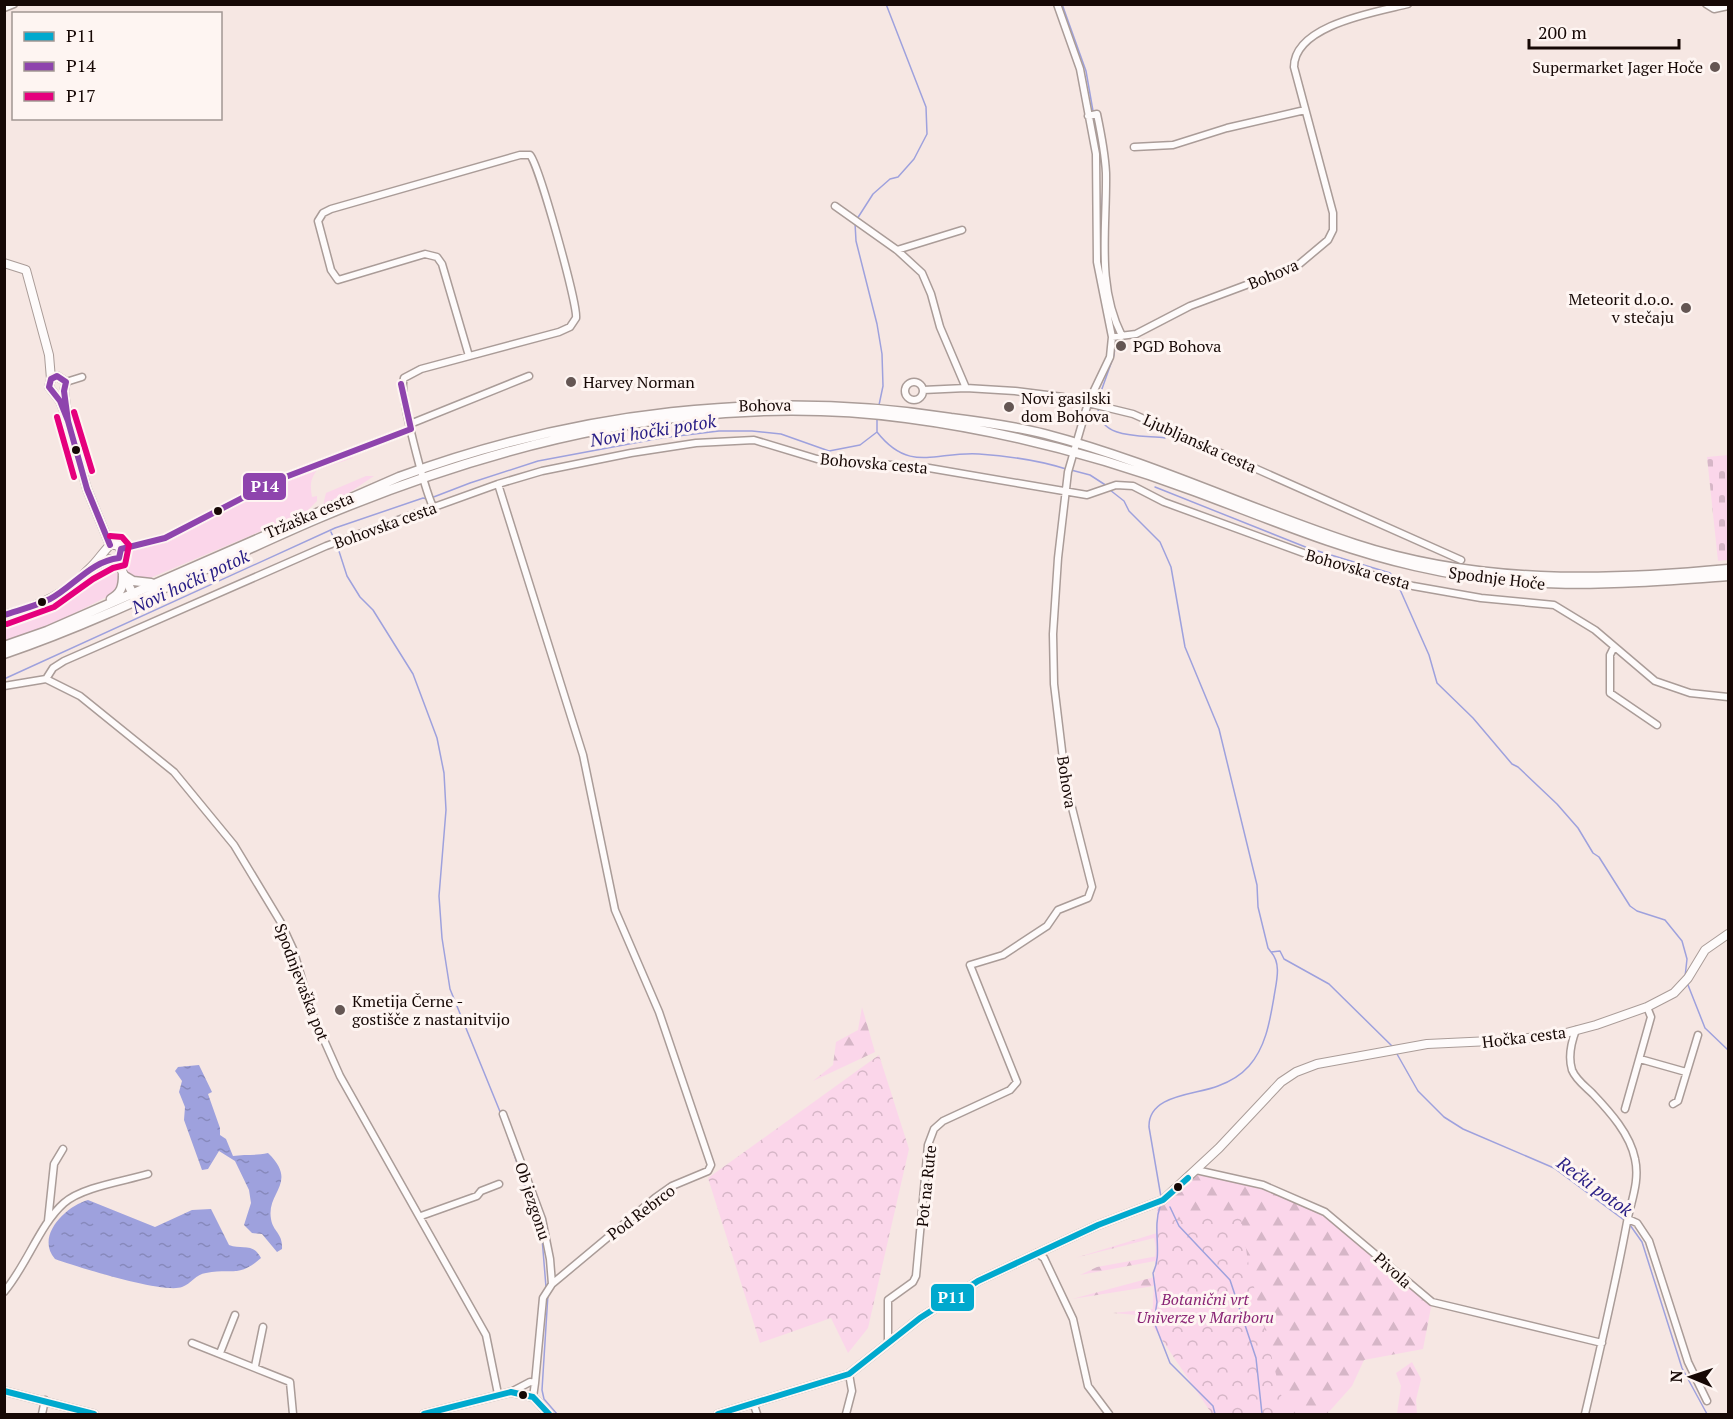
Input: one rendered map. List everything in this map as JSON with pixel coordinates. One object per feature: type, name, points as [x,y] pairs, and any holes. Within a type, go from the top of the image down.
[{"type":"main road","name":"Bohova","points":[[422,473],[529,445],[628,424],[749,412],[872,411],[1005,426],[1275,518]]},
{"type":"main road","name":"Tržaška cesta","points":[[4,654],[70,631],[134,597],[154,583],[422,473]]},
{"type":"main road","name":"Tržaška cesta","points":[[4,646],[134,597],[422,473]]},
{"type":"main road","name":"Spodnje Hoče","points":[[1275,518],[1357,545],[1420,560],[1510,575],[1567,579],[1626,578],[1728,569]]},
{"type":"main road","name":"Spodnje Hoče","points":[[1275,518],[1355,551],[1418,567],[1509,582],[1567,586],[1626,585],[1728,576]]},
{"type":"main road","points":[[96,610],[118,595],[123,575],[133,581],[154,583]]},
{"type":"street","points":[[4,8],[14,4]]},
{"type":"street","name":"Bohova","points":[[1057,4],[1080,69],[1092,115],[1098,167],[1097,262],[1116,336]]},
{"type":"street","name":"Bohova","points":[[1116,336],[1136,334],[1190,306],[1297,266],[1328,240],[1333,230],[1333,213],[1294,64],[1296,54],[1305,42],[1337,23],[1408,4]]},
{"type":"street","points":[[1706,4],[1714,9],[1728,6]]},
{"type":"street","points":[[1134,147],[1173,145],[1305,110]]},
{"type":"street","name":"Bohova","points":[[1058,910],[1088,898],[1092,887],[1066,787],[1054,684],[1055,600],[1065,492],[1070,463],[1088,403],[1110,357],[1116,336],[1105,271],[1106,171],[1097,114],[1092,115]]},
{"type":"street","points":[[432,506],[410,427],[401,384],[404,378],[413,372],[559,332],[570,327],[576,318],[548,204],[535,162],[530,155],[520,155],[331,209],[323,213],[318,221],[331,270],[338,280],[425,254],[437,257],[442,264],[470,356]]},
{"type":"street","points":[[835,206],[917,267],[927,281],[940,327],[966,388]]},
{"type":"street","points":[[897,250],[962,230]]},
{"type":"street","points":[[4,263],[26,270],[60,382],[87,489],[111,554],[134,597]]},
{"type":"street","points":[[4,615],[50,599],[111,554],[115,544],[121,549],[165,538],[275,481],[529,376]]},
{"type":"street","points":[[68,421],[49,387],[82,377]]},
{"type":"street","points":[[54,393],[60,382]]},
{"type":"street","name":"Ljubljanska cesta","points":[[923,390],[966,388],[1052,396],[1133,414],[1188,436],[1461,560]]},
{"type":"street","name":"Bohovska cesta","points":[[46,680],[53,668],[64,661],[336,542],[432,506],[542,471],[696,443],[754,440],[817,459],[928,468],[1087,495],[1116,485],[1133,486],[1164,502],[1339,566],[1413,586],[1481,598],[1554,605],[1589,626],[1643,673],[1665,686],[1690,693],[1728,697]]},
{"type":"street","name":"Pod Rebrco","points":[[498,484],[583,755],[615,910],[659,1012],[710,1162],[708,1171],[672,1186],[655,1198],[549,1289]]},
{"type":"street","points":[[1614,647],[1610,655],[1610,693],[1657,725]]},
{"type":"street","points":[[4,686],[46,680]]},
{"type":"street","name":"Spodnjevaška pot","points":[[46,680],[80,696],[174,772],[234,845],[280,921],[293,949],[312,1013],[340,1076],[421,1216],[486,1335],[498,1394]]},
{"type":"street","name":"Pot na Rute","points":[[888,1342],[888,1300],[913,1282],[916,1276],[928,1150],[934,1129],[943,1121],[1010,1090],[1017,1082],[970,965],[1003,955],[1013,949],[1047,926],[1058,910]]},
{"type":"street","name":"Hočka cesta","points":[[1196,1170],[1281,1083],[1296,1072],[1317,1064],[1394,1052],[1427,1044],[1512,1040],[1576,1030],[1647,1007],[1674,993],[1688,978],[1705,950],[1728,934]]},
{"type":"street","points":[[1625,1109],[1652,1017],[1647,1007]]},
{"type":"street","points":[[1576,1030],[1570,1050],[1572,1069],[1578,1080],[1607,1109],[1620,1126],[1634,1155],[1636,1178],[1585,1414]]},
{"type":"street","points":[[1673,1104],[1678,1101],[1698,1035]]},
{"type":"street","points":[[1640,1059],[1686,1072]]},
{"type":"street","name":"Ob jezgonu","points":[[503,1114],[542,1219],[549,1289],[533,1397]]},
{"type":"street","points":[[48,1222],[54,1164],[63,1149]]},
{"type":"street","points":[[718,1414],[754,1405],[849,1374],[920,1318],[978,1281],[1037,1253],[1163,1200],[1196,1170]]},
{"type":"street","name":"Pivola","points":[[1196,1170],[1263,1185],[1325,1212],[1432,1302],[1602,1343]]},
{"type":"street","points":[[4,1292],[24,1267],[48,1222],[65,1202],[82,1193],[148,1174]]},
{"type":"street","points":[[421,1216],[477,1196],[481,1191],[499,1184]]},
{"type":"street","points":[[1628,1219],[1637,1223],[1649,1241],[1688,1362],[1707,1401]]},
{"type":"street","points":[[1037,1253],[1044,1258],[1073,1319],[1088,1386],[1109,1414]]},
{"type":"street","points":[[220,1353],[235,1315]]},
{"type":"street","points":[[255,1366],[263,1327]]},
{"type":"street","points":[[192,1343],[255,1366],[290,1382],[293,1414]]},
{"type":"street","points":[[846,1414],[852,1391],[849,1374]]},
{"type":"street","points":[[511,1392],[526,1382],[535,1383]]},
{"type":"street","points":[[4,1391],[94,1414]]},
{"type":"street","points":[[424,1414],[511,1392],[533,1397],[549,1414]]},
{"type":"street","points":[[42,1414],[45,1400]]},
{"type":"street","points":[[754,1405],[757,1414]]},
{"type":"green space","points":[[1728,455],[1728,560],[1718,561],[1707,457]]},
{"type":"green space","points":[[350,456],[353,458],[317,470],[311,486],[312,497],[317,496],[317,501],[306,512],[143,581],[128,575],[123,559],[129,550],[182,534],[288,479]]},
{"type":"green space","points":[[366,476],[374,476],[341,498],[323,505],[326,493]]},
{"type":"green space","points":[[108,563],[113,564],[120,577],[116,592],[61,620],[5,643],[4,620],[48,605],[83,583]]},
{"type":"green space","points":[[862,1007],[875,1052],[813,1081],[833,1065],[836,1042],[858,1030]]},
{"type":"green space","points":[[879,1055],[909,1149],[868,1328],[848,1353],[831,1318],[760,1343],[708,1178]]},
{"type":"green space","points":[[1196,1170],[1238,1179],[1325,1212],[1432,1302],[1423,1349],[1364,1360],[1352,1386],[1327,1414],[1261,1414],[1152,1325],[1150,1316],[1113,1313],[1162,1308],[1160,1285],[1072,1299],[1158,1276],[1171,1258],[1080,1275],[1097,1267],[1158,1256],[1154,1238],[1075,1258],[1157,1233],[1157,1203]]},
{"type":"green space","name":"Botanični vrt Univerze v Mariboru","points":[[1240,1212],[1249,1267],[1286,1414],[1212,1414],[1152,1325],[1157,1222]]},
{"type":"green space","points":[[1412,1362],[1421,1379],[1416,1400],[1417,1414],[1397,1414],[1401,1386],[1396,1373]]},
{"type":"water","points":[[199,1065],[212,1092],[208,1094],[220,1128],[220,1135],[226,1139],[233,1156],[268,1153],[281,1172],[281,1180],[271,1210],[272,1223],[282,1244],[282,1249],[277,1252],[262,1234],[252,1233],[244,1225],[251,1203],[249,1190],[235,1161],[219,1151],[208,1169],[202,1170],[184,1120],[185,1107],[179,1092],[182,1081],[175,1071],[178,1067]]},
{"type":"water","points":[[88,1200],[155,1227],[192,1210],[211,1209],[229,1245],[251,1248],[261,1258],[246,1268],[202,1274],[185,1286],[172,1288],[120,1279],[55,1259],[50,1250],[49,1241],[56,1223],[79,1203]]},
{"type":"waterway","name":"Novi hočki potok","points":[[857,219],[873,194],[890,179],[898,177],[914,159],[927,134],[926,107],[886,4]]},
{"type":"waterway","points":[[1062,4],[1086,71],[1093,111]]},
{"type":"waterway","points":[[1094,116],[1102,161]]},
{"type":"waterway","points":[[1100,239],[1103,187]]},
{"type":"waterway","name":"Novi hočki potok","points":[[855,223],[856,241],[877,324],[882,354],[883,386],[879,405]]},
{"type":"waterway","points":[[1100,244],[1103,272]]},
{"type":"waterway","points":[[1112,321],[1115,333]]},
{"type":"waterway","points":[[1098,400],[1114,355],[1116,338]]},
{"type":"waterway","points":[[1098,409],[1106,426],[1114,431],[1135,436],[1165,438]]},
{"type":"waterway","name":"Novi hočki potok","points":[[431,498],[538,461],[661,438],[719,431],[781,434],[829,451],[860,445],[877,432],[877,419]]},
{"type":"waterway","points":[[877,432],[889,445],[912,457],[979,454],[1012,457],[1066,469]]},
{"type":"waterway","points":[[1071,470],[1090,475],[1107,486]]},
{"type":"waterway","points":[[1155,487],[1308,548],[1390,573],[1395,579]]},
{"type":"waterway","points":[[1110,490],[1124,501],[1129,511],[1160,542],[1171,567],[1185,647],[1219,729],[1257,885],[1258,907],[1268,948],[1271,952],[1280,951],[1284,959],[1329,984],[1393,1047]]},
{"type":"waterway","name":"Novi hočki potok","points":[[4,679],[335,528],[423,498],[427,499]]},
{"type":"waterway","points":[[331,532],[335,541]]},
{"type":"waterway","points":[[337,545],[347,576],[360,597],[373,610],[413,674],[437,738],[444,773],[446,810],[439,896],[442,938],[450,989],[501,1114]]},
{"type":"waterway","points":[[1398,585],[1429,655],[1437,683],[1473,718],[1512,764],[1557,804],[1578,828],[1630,906],[1637,911],[1665,920],[1682,941],[1687,959],[1685,977]]},
{"type":"waterway","points":[[1161,1197],[1149,1127],[1151,1116],[1156,1108],[1165,1102],[1231,1080],[1255,1059],[1266,1033],[1276,986],[1277,968],[1271,952]]},
{"type":"waterway","points":[[1688,985],[1705,1028],[1728,1050]]},
{"type":"waterway","name":"Rečki potok","points":[[1397,1054],[1418,1091],[1444,1117],[1463,1129],[1554,1168],[1624,1220]]},
{"type":"waterway","points":[[505,1127],[542,1238],[546,1287]]},
{"type":"waterway","points":[[1160,1207],[1157,1224],[1157,1258],[1153,1273],[1157,1302],[1154,1322],[1170,1363],[1213,1406],[1215,1414]]},
{"type":"waterway","points":[[1170,1207],[1179,1226],[1230,1280],[1256,1358],[1262,1414]]},
{"type":"waterway","name":"Rečki potok","points":[[1630,1225],[1642,1242],[1682,1368],[1707,1414]]},
{"type":"waterway","points":[[548,1294],[542,1390],[544,1399],[557,1414]]},
{"type":"transit line","name":"P14","points":[[57,376],[66,382],[64,391],[68,421],[60,401],[49,387],[51,379],[57,376]]},
{"type":"transit line","name":"P14","points":[[401,384],[411,429]]},
{"type":"transit line","name":"P17","points":[[74,412],[92,471]]},
{"type":"transit line","name":"P17","points":[[57,417],[74,477]]},
{"type":"transit line","name":"P14","points":[[68,421],[87,489],[110,545]]},
{"type":"transit line","name":"P14","points":[[121,549],[165,538],[275,481],[411,429]]},
{"type":"transit line","name":"P17","points":[[7,624],[54,607],[93,579],[113,568],[125,565],[129,545],[122,537],[110,536]]},
{"type":"transit line","name":"P14","points":[[4,615],[50,599],[91,569],[119,558],[121,549]]},
{"type":"transit line","name":"P11","points":[[718,1414],[849,1374],[920,1318],[978,1281],[1098,1225],[1163,1200],[1188,1178]]},
{"type":"transit line","name":"P11","points":[[4,1391],[94,1414]]},
{"type":"transit line","name":"P11","points":[[424,1414],[511,1392],[533,1397],[549,1414]]},
{"type":"place","name":"Supermarket Jager Hoče","points":[[1715,67]]},
{"type":"place","name":"Meteorit d.o.o. v stečaju","points":[[1686,308]]},
{"type":"place","name":"PGD Bohova","points":[[1121,346]]},
{"type":"place","name":"Harvey Norman","points":[[571,382]]},
{"type":"place","name":"Novi gasilski dom Bohova","points":[[1009,407]]},
{"type":"place","name":"Kmetija Černe - gostišče z nastanitvijo","points":[[340,1010]]}]
